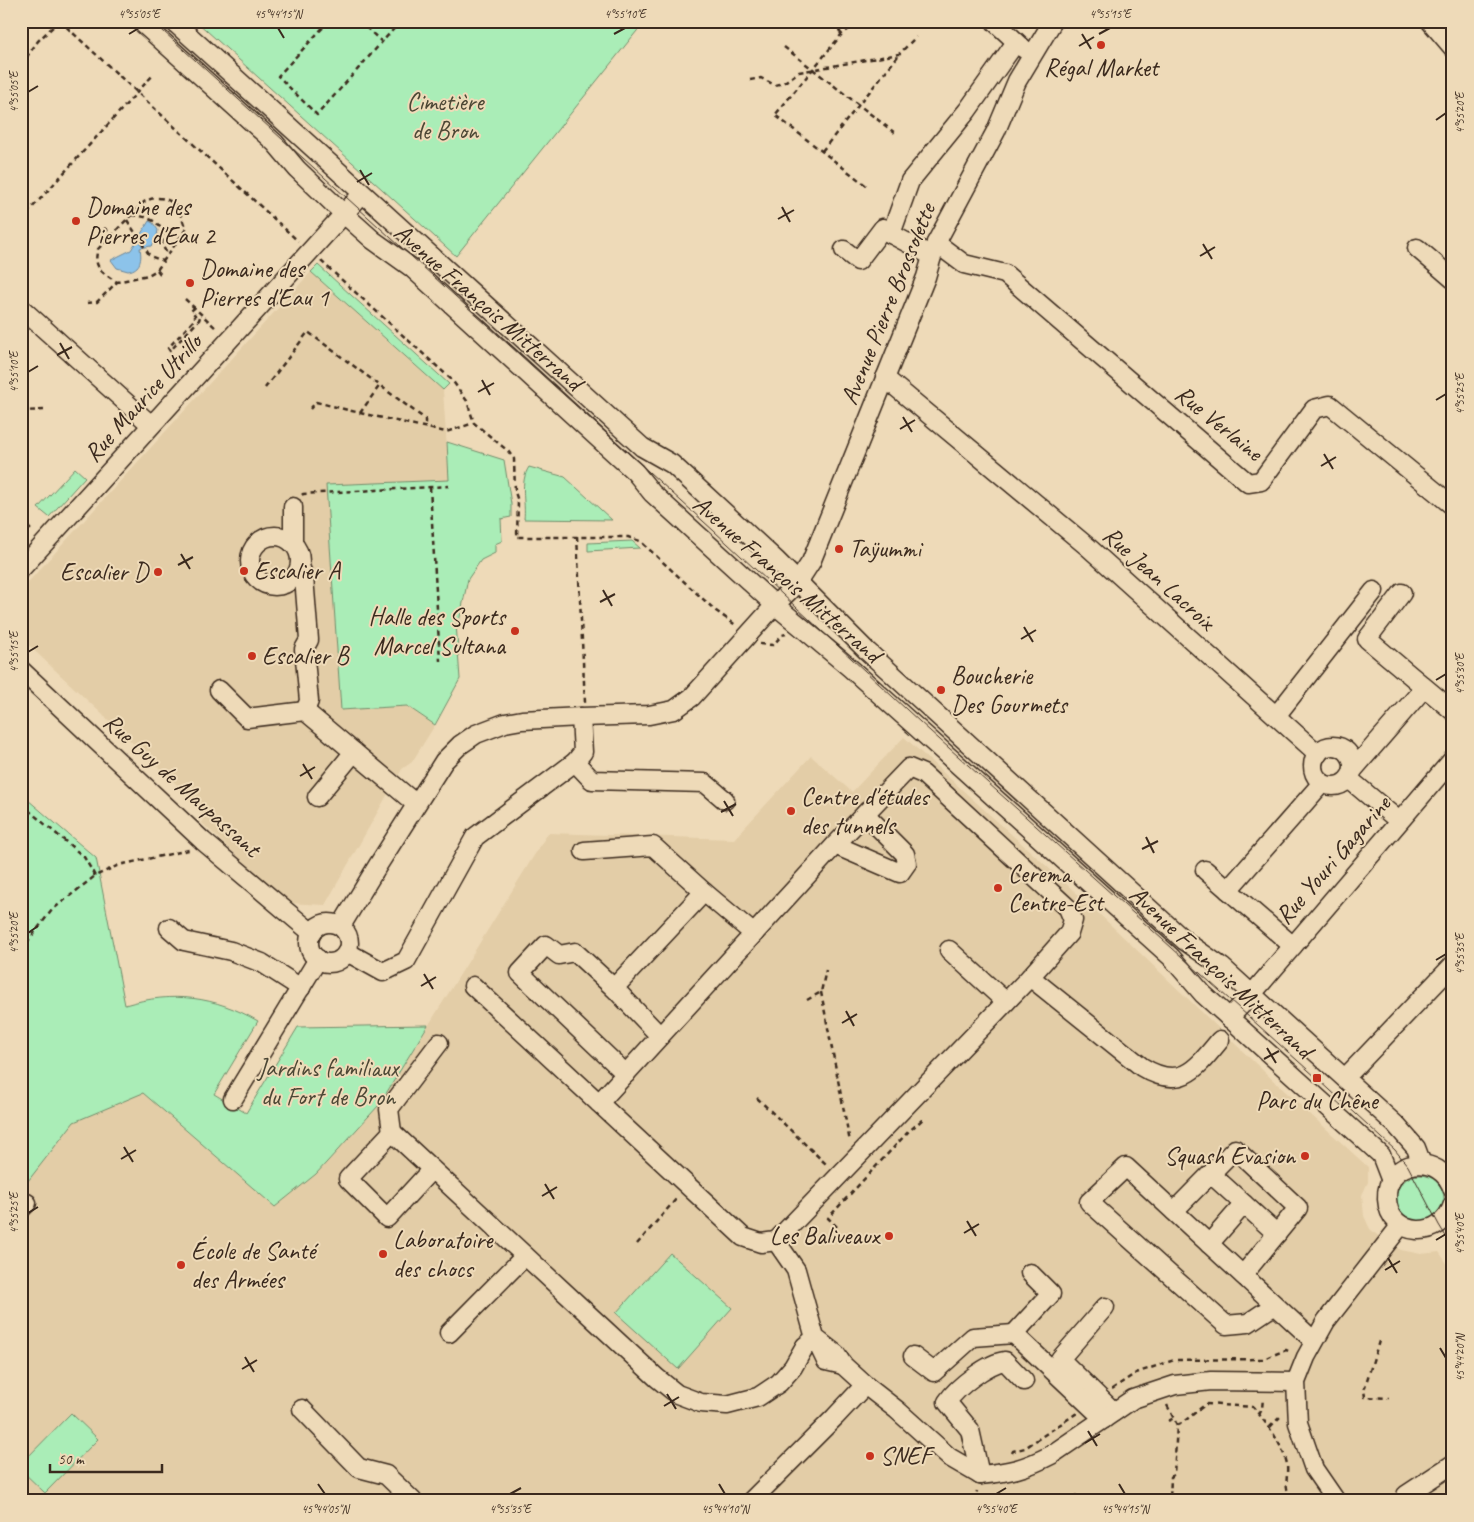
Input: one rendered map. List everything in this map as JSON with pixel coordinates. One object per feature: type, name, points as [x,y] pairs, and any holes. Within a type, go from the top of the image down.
[{"type":"street","name":"Avenue François Mitterrand","points":[[140,21],[275,143],[297,169],[344,214],[373,240],[412,268],[636,472],[652,493],[775,605],[849,667],[1171,957],[1203,994],[1381,1154],[1391,1181]]},
{"type":"street","name":"Avenue François Mitterrand","points":[[173,21],[642,447],[672,464],[798,582],[867,651],[1171,928],[1222,967],[1346,1078],[1396,1125],[1416,1148],[1422,1164]]},
{"type":"street","name":"Avenue Pierre Brossolette","points":[[775,605],[798,582],[811,562],[926,277],[934,250],[996,131],[1017,81],[1053,21]]},
{"type":"street","points":[[1430,21],[1453,48]]},
{"type":"street","points":[[995,22],[1031,56]]},
{"type":"street","points":[[891,234],[910,181],[967,111],[1016,42]]},
{"type":"street","name":"Rue Maurice Utrillo","points":[[21,569],[362,194]]},
{"type":"street","points":[[844,250],[858,261],[883,228],[891,234],[934,250]]},
{"type":"street","points":[[1417,248],[1453,278]]},
{"type":"street","name":"Rue Verlaine","points":[[934,250],[964,264],[1005,274],[1248,483],[1262,481],[1314,409],[1330,405],[1453,506]]},
{"type":"street","points":[[21,308],[151,425]]},
{"type":"street","name":"Rue Jean Lacroix","points":[[885,378],[1088,548],[1318,754]]},
{"type":"street","points":[[293,508],[293,544]]},
{"type":"street","points":[[300,566],[292,579],[278,585],[270,585],[256,577],[250,561],[251,552],[262,539],[278,536],[286,538],[293,544],[300,558],[300,566],[304,577],[309,640],[304,649],[309,701],[304,711]]},
{"type":"street","points":[[1276,716],[1374,591]]},
{"type":"street","points":[[1402,594],[1367,639],[1453,711]]},
{"type":"street","points":[[340,926],[444,761],[460,745],[476,734],[505,723],[522,720],[649,715],[674,710],[692,697],[775,605]]},
{"type":"street","name":"Rue Guy de Maupassant","points":[[21,670],[203,841],[312,933]]},
{"type":"street","points":[[1400,821],[1351,774],[1351,757],[1342,748],[1329,747],[1318,754],[1315,760],[1314,772],[1322,783],[1339,785],[1351,774],[1424,688]]},
{"type":"street","points":[[219,690],[248,718],[304,711],[416,804]]},
{"type":"street","points":[[347,952],[383,972],[406,961],[475,837],[575,762],[583,752],[584,717]]},
{"type":"street","points":[[317,797],[354,752]]},
{"type":"street","name":"Rue Youri Gagarine","points":[[1229,1018],[1252,994],[1453,759]]},
{"type":"street","points":[[575,762],[592,780],[705,783],[725,800]]},
{"type":"street","points":[[473,986],[743,1237],[760,1243],[776,1241],[854,1161],[1030,978],[1069,933],[1073,920],[1068,908],[923,774],[910,768],[835,845],[599,1103]]},
{"type":"street","points":[[1228,890],[1322,783]]},
{"type":"street","points":[[835,845],[900,873],[907,863],[905,854],[865,814]]},
{"type":"street","points":[[584,851],[653,846],[754,934]]},
{"type":"street","points":[[1205,870],[1293,946]]},
{"type":"street","points":[[614,988],[704,892]]},
{"type":"street","points":[[324,923],[340,926],[348,938],[347,952],[334,962],[329,963],[318,960],[310,948],[312,933],[324,923]]},
{"type":"street","points":[[169,928],[184,941],[231,951],[262,963],[301,988]]},
{"type":"street","points":[[626,1074],[520,973],[546,945],[559,955],[575,952],[614,988],[660,1036]]},
{"type":"street","points":[[948,950],[1006,1002]]},
{"type":"street","points":[[233,1099],[318,960]]},
{"type":"street","points":[[1346,1078],[1453,966]]},
{"type":"street","points":[[1030,978],[1142,1067],[1163,1077],[1172,1078],[1192,1072],[1220,1040]]},
{"type":"street","points":[[438,1043],[389,1109],[392,1132],[656,1378],[678,1394],[701,1403],[726,1405],[758,1397],[779,1383],[793,1367],[805,1346],[815,1338]]},
{"type":"street","points":[[392,1132],[348,1179],[387,1218],[432,1169]]},
{"type":"street","points":[[1174,1211],[1235,1149],[1298,1208],[1243,1275]]},
{"type":"street","points":[[1452,1185],[1439,1169],[1422,1164],[1408,1166],[1398,1172],[1391,1181],[1387,1200],[1389,1210],[1401,1225],[1420,1231],[1439,1226],[1452,1211]]},
{"type":"street","points":[[1275,1305],[1248,1323],[1226,1325],[1089,1202],[1126,1167],[1314,1340]]},
{"type":"street","points":[[1211,1174],[1277,1234]]},
{"type":"street","points":[[1209,1244],[1244,1204]]},
{"type":"street","points":[[1336,1501],[1314,1469],[1298,1423],[1296,1382],[1314,1340],[1326,1321],[1401,1225]]},
{"type":"street","points":[[776,1241],[796,1270],[815,1338],[826,1361],[843,1365],[949,1457],[980,1475],[1021,1469],[1038,1462],[1133,1399],[1175,1385],[1211,1381],[1296,1382]]},
{"type":"street","points":[[450,1332],[525,1256]]},
{"type":"street","points":[[913,1356],[934,1372],[974,1338],[1014,1334],[1051,1294],[1030,1273]]},
{"type":"street","points":[[1105,1307],[1060,1359],[1109,1415]]},
{"type":"street","points":[[1014,1334],[1109,1415]]},
{"type":"street","points":[[980,1475],[970,1430],[947,1402],[953,1393],[996,1362],[1005,1361],[1024,1381]]},
{"type":"street","points":[[751,1501],[865,1385]]},
{"type":"street","points":[[302,1409],[359,1468],[386,1474],[412,1501]]},
{"type":"street","points":[[1406,1495],[1453,1464]]},
{"type":"path","points":[[21,64],[38,41],[60,21],[452,380],[467,401],[474,423],[508,452],[514,460],[515,492],[518,501],[517,537],[628,537],[640,541],[716,611],[757,644],[773,645],[782,635],[791,633]]},
{"type":"path","points":[[330,21],[278,76],[317,115],[401,21]]},
{"type":"path","points":[[359,21],[382,42]]},
{"type":"path","points":[[838,21],[837,25],[842,34]]},
{"type":"path","points":[[855,21],[852,28],[842,34],[775,115],[868,187]]},
{"type":"path","points":[[822,151],[899,54],[916,37]]},
{"type":"path","points":[[784,47],[895,133]]},
{"type":"path","points":[[750,80],[761,78],[776,85],[799,72],[899,54]]},
{"type":"path","points":[[21,220],[153,75]]},
{"type":"path","points":[[87,303],[97,302],[117,282],[148,275],[157,270],[186,230],[178,208],[164,199],[152,197],[144,202],[98,249],[95,258],[99,270],[117,282]]},
{"type":"path","points":[[132,215],[145,217],[156,222],[162,231],[162,245],[168,255]]},
{"type":"path","points":[[127,220],[150,256],[164,261]]},
{"type":"path","points":[[104,228],[112,234]]},
{"type":"path","points":[[157,270],[162,276]]},
{"type":"path","points":[[185,299],[229,340]]},
{"type":"path","points":[[195,307],[191,311],[195,315],[195,319],[168,348],[170,351],[199,320],[201,314]]},
{"type":"path","points":[[265,388],[308,332],[425,419],[425,428]]},
{"type":"path","points":[[360,414],[380,385]]},
{"type":"path","points":[[310,409],[316,402],[360,414],[446,432],[474,423]]},
{"type":"path","points":[[21,419],[23,416],[21,411],[45,410]]},
{"type":"path","points":[[293,508],[303,494],[449,486]]},
{"type":"path","points":[[430,487],[440,661]]},
{"type":"path","points":[[577,536],[584,717]]},
{"type":"path","points":[[21,804],[84,857],[95,876]]},
{"type":"path","points":[[21,814],[26,808]]},
{"type":"path","points":[[21,950],[52,910],[95,876],[119,865],[192,849],[203,841]]},
{"type":"path","points":[[826,970],[821,992],[854,1161]]},
{"type":"path","points":[[807,1000],[821,992]]},
{"type":"path","points":[[757,1098],[839,1176]]},
{"type":"path","points":[[837,1227],[828,1218],[908,1132],[923,1119]]},
{"type":"path","points":[[636,1244],[677,1199],[686,1184]]},
{"type":"path","points":[[1378,1341],[1364,1390],[1365,1397],[1389,1398]]},
{"type":"path","points":[[1160,1390],[1177,1424],[1174,1474],[1171,1477],[1169,1490],[1170,1500]]},
{"type":"path","points":[[1177,1424],[1182,1423],[1206,1404],[1253,1407],[1274,1433],[1286,1462],[1287,1492],[1291,1498]]},
{"type":"path","points":[[1168,1421],[1174,1418]]},
{"type":"path","points":[[1075,1495],[1082,1501]]},
{"type":"shaded area","points":[[311,272],[443,390],[449,480],[326,485],[341,710],[407,706],[435,725],[412,762],[402,769],[325,905],[288,903],[202,823],[204,810],[21,638],[21,590]]},
{"type":"shaded area","name":"Parc du Chêne","points":[[904,737],[1094,909],[1275,1082],[1368,1167],[1368,1182],[1362,1195],[1364,1216],[1370,1229],[1383,1240],[1401,1250],[1421,1254],[1439,1252],[1453,1272],[1453,1501],[21,1501],[21,1118],[93,1047],[275,1207],[316,1174],[379,1105],[548,833],[734,839],[811,756],[852,792]]},
{"type":"green space","name":"Cimetière de Bron","points":[[196,21],[645,21],[456,256]]},
{"type":"green space","points":[[318,265],[449,384],[443,390],[311,272]]},
{"type":"green space","points":[[447,442],[504,460],[511,504],[511,517],[501,519],[502,541],[495,544],[495,553],[481,560],[468,579],[459,622],[456,623],[460,679],[435,725],[407,706],[341,710],[326,485],[449,480]]},
{"type":"green space","points":[[529,467],[565,477],[612,520],[524,519],[524,479]]},
{"type":"green space","points":[[75,468],[85,477],[49,517],[38,508]]},
{"type":"green space","points":[[632,541],[640,548],[588,551],[588,543]]},
{"type":"green space","name":"Jardins familiaux du Fort de Bron","points":[[21,794],[96,858],[125,1005],[160,998],[193,998],[225,1006],[258,1021],[214,1094],[246,1113],[298,1027],[428,1025],[379,1105],[316,1174],[275,1207],[143,1093],[74,1122],[21,1190]]},
{"type":"green space","points":[[1415,1175],[1425,1175],[1437,1182],[1444,1194],[1444,1204],[1437,1216],[1425,1223],[1415,1223],[1407,1219],[1400,1212],[1396,1204],[1396,1194],[1400,1186],[1407,1179]]},
{"type":"green space","points":[[670,1253],[732,1308],[678,1369],[616,1313]]},
{"type":"green space","points":[[71,1413],[98,1439],[45,1493],[21,1470],[21,1464]]},
{"type":"water","points":[[149,221],[158,230],[156,241],[151,246],[140,248],[141,260],[136,268],[128,271],[117,268],[111,260],[131,250]]},
{"type":"tram line","points":[[152,21],[714,531],[920,722],[1395,1150],[1408,1166],[1453,1248]]},
{"type":"place","name":"Régal Market","points":[[1101,45]]},
{"type":"place","name":"Domaine des Pierres d'Eau 2","points":[[76,221]]},
{"type":"place","name":"Domaine des Pierres d'Eau 1","points":[[190,283]]},
{"type":"place","name":"Taÿummi","points":[[839,549]]},
{"type":"place","name":"Escalier A","points":[[244,571]]},
{"type":"place","name":"Escalier D","points":[[158,572]]},
{"type":"place","name":"Halle des Sports Marcel Sultana","points":[[515,631]]},
{"type":"place","name":"Escalier B","points":[[252,656]]},
{"type":"place","name":"Boucherie Des Gourmets","points":[[941,690]]},
{"type":"place","name":"Centre d'études des tunnels","points":[[791,811]]},
{"type":"place","name":"Cerema Centre-Est","points":[[998,888]]},
{"type":"place","name":"Parc du Chêne","points":[[1317,1078]]},
{"type":"place","name":"Squash Evasion","points":[[1305,1156]]},
{"type":"place","name":"Les Baliveaux","points":[[889,1236]]},
{"type":"place","name":"Laboratoire des chocs","points":[[383,1254]]},
{"type":"place","name":"École de Santé des Armées","points":[[181,1265]]},
{"type":"place","name":"SNEF","points":[[870,1456]]}]
